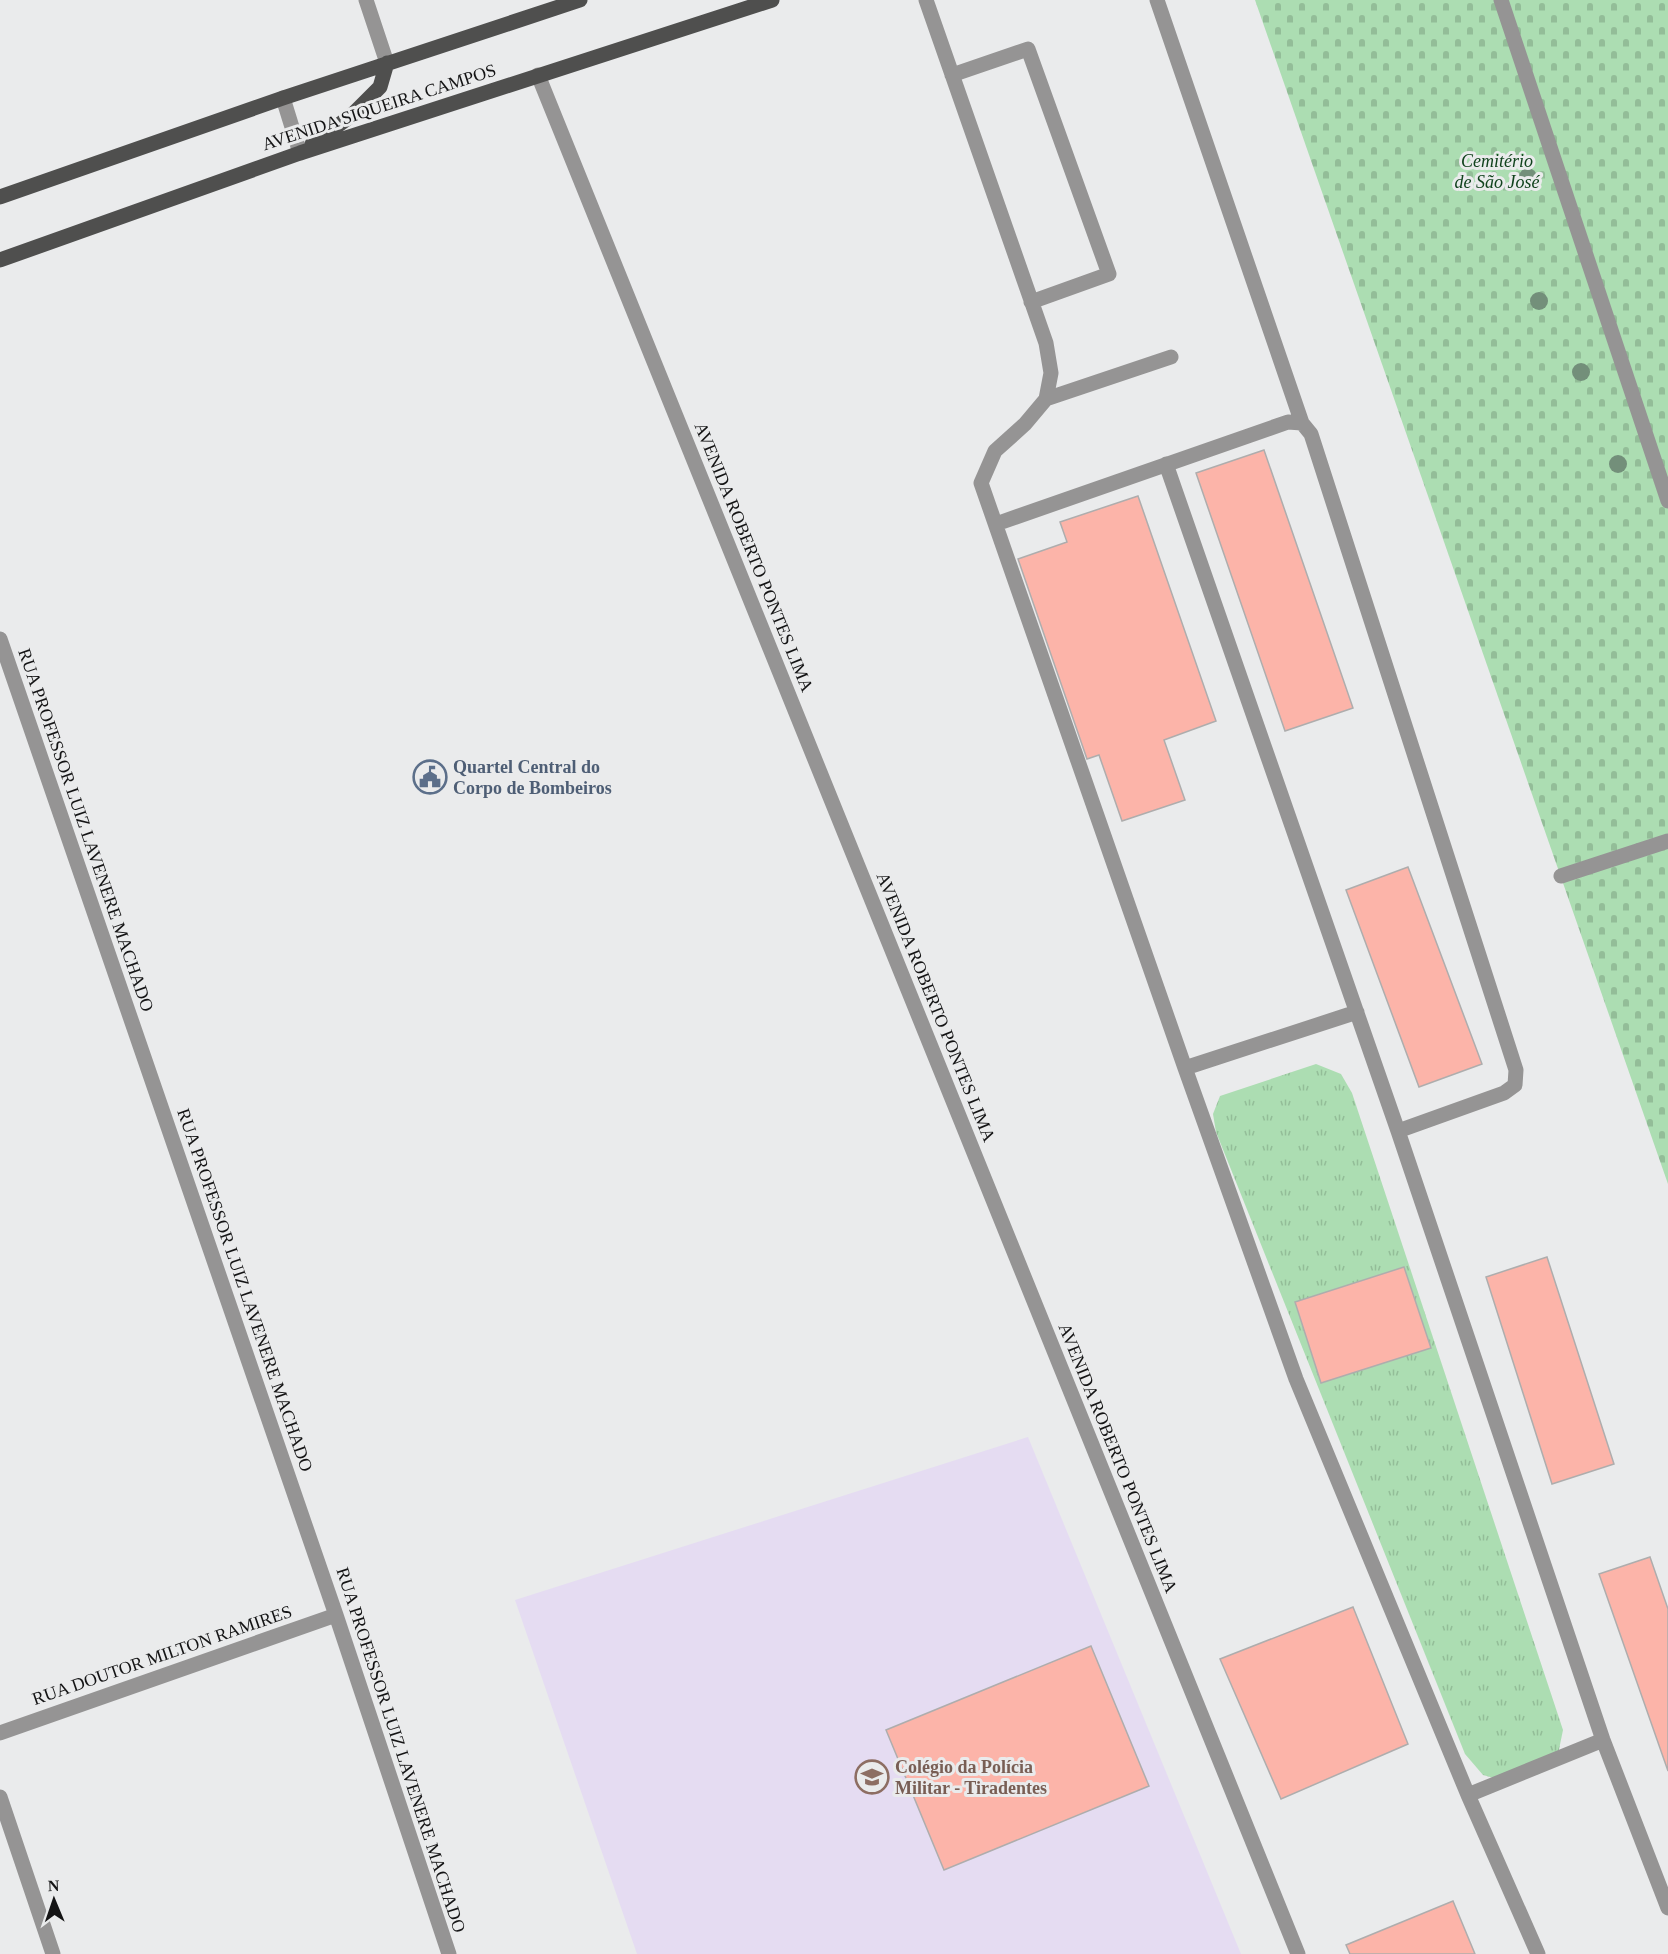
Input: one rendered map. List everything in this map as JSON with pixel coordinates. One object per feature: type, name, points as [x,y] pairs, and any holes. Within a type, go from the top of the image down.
[{"type":"main road","name":"AVENIDA SIQUEIRA CAMPOS","points":[[0,197],[283,98],[579,0]]},
{"type":"main road","name":"AVENIDA SIQUEIRA CAMPOS","points":[[0,260],[300,153],[772,0]]},
{"type":"main road","points":[[300,153],[351,116],[380,87],[387,63]]},
{"type":"street","points":[[366,0],[387,63]]},
{"type":"street","points":[[926,0],[1046,343],[1051,373],[1046,399],[1025,424],[994,451],[981,483],[1296,1379],[1468,1795],[1538,1954]]},
{"type":"street","points":[[1157,0],[1302,423],[1311,434],[1516,1070],[1515,1085],[1503,1093],[1398,1131]]},
{"type":"street","points":[[1501,0],[1668,501]]},
{"type":"street","points":[[952,75],[1028,49],[1109,274],[1031,302]]},
{"type":"street","name":"AVENIDA ROBERTO PONTES LIMA","points":[[538,75],[1298,1954]]},
{"type":"street","points":[[283,98],[300,153]]},
{"type":"street","points":[[1046,399],[1171,357]]},
{"type":"street","points":[[996,524],[1288,422],[1302,423]]},
{"type":"street","points":[[1166,464],[1398,1131],[1603,1740],[1668,1908]]},
{"type":"street","name":"RUA PROFESSOR LUIZ LAVENERE MACHADO","points":[[0,639],[336,1615],[449,1954]]},
{"type":"street","points":[[1561,876],[1668,841]]},
{"type":"street","points":[[1185,1068],[1357,1012]]},
{"type":"street","name":"RUA DOUTOR MILTON RAMIRES","points":[[0,1733],[336,1615]]},
{"type":"street","points":[[1468,1795],[1603,1740]]},
{"type":"street","points":[[0,1797],[53,1954]]},
{"type":"shaded area","name":"Colégio da Polícia Militar - Tiradentes","points":[[1028,1437],[1241,1954],[637,1954],[515,1600]]},
{"type":"green space","name":"Cemitério de São José","points":[[1255,0],[1668,0],[1668,1184]]},
{"type":"green space","points":[[1316,1064],[1341,1074],[1352,1093],[1563,1730],[1557,1759],[1539,1774],[1508,1782],[1483,1775],[1465,1754],[1216,1132],[1213,1114],[1220,1096]]},
{"type":"building","points":[[1264,450],[1353,708],[1285,731],[1196,473]]},
{"type":"building","points":[[1138,496],[1216,721],[1164,740],[1185,800],[1122,821],[1099,755],[1087,759],[1018,559],[1067,542],[1060,522]]},
{"type":"building","points":[[1408,867],[1482,1064],[1419,1087],[1346,890]]},
{"type":"building","points":[[1547,1257],[1614,1464],[1552,1484],[1486,1277]]},
{"type":"building","points":[[1404,1267],[1431,1348],[1321,1383],[1295,1302]]},
{"type":"building","points":[[1650,1557],[1668,1609],[1668,1771],[1599,1574]]},
{"type":"building","points":[[1353,1607],[1408,1744],[1281,1799],[1220,1659]]},
{"type":"building","points":[[1091,1646],[1149,1786],[944,1870],[886,1730]]},
{"type":"building","points":[[1453,1901],[1475,1954],[1350,1954],[1346,1945]]},
{"type":"place","name":"Quartel Central do Corpo de Bombeiros","points":[[430,777]]},
{"type":"place","name":"Colégio da Polícia Militar - Tiradentes","points":[[872,1777]]}]
